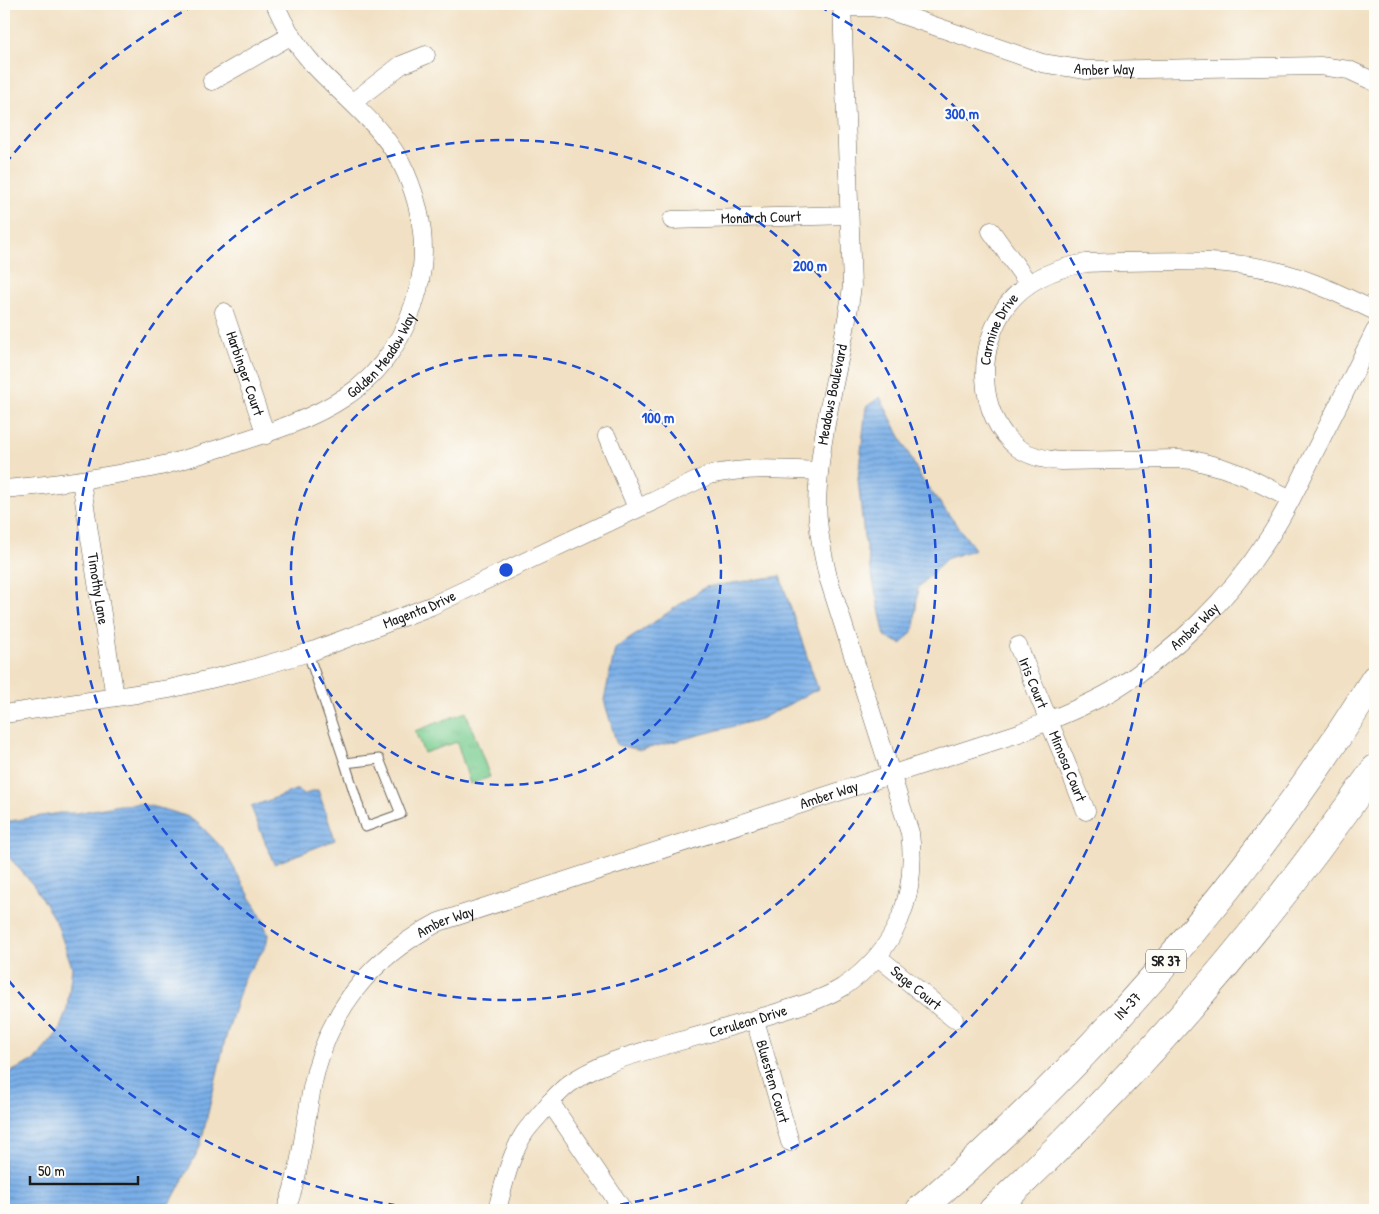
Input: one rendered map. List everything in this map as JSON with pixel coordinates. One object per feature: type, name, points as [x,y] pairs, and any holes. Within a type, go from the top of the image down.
[{"type":"highway","name":"IN-37","points":[[920,1210],[997,1140],[1071,1067],[1174,952],[1213,905],[1295,797],[1375,679]]},
{"type":"highway","points":[[993,1210],[1090,1117],[1142,1063],[1193,1005],[1276,905],[1338,823],[1375,769]]},
{"type":"street","name":"Golden Meadow Way","points":[[4,489],[82,480],[167,464],[266,435],[315,414],[346,397],[369,378],[391,353],[403,332],[413,308],[420,283],[423,258],[420,216],[415,195],[405,170],[387,142],[353,102],[310,62],[280,17],[275,4]]},
{"type":"street","name":"Amber Way","points":[[842,6],[885,9],[1042,63],[1065,68],[1086,70],[1320,66],[1349,70],[1375,82]]},
{"type":"street","name":"Meadows Boulevard","points":[[842,6],[851,295],[821,452],[817,488],[818,520],[828,577],[891,776]]},
{"type":"street","points":[[212,81],[292,35]]},
{"type":"street","points":[[353,102],[401,65],[426,54]]},
{"type":"street","name":"Monarch Court","points":[[672,220],[850,215]]},
{"type":"street","points":[[991,231],[1029,284]]},
{"type":"street","name":"Carmine Drive","points":[[1291,499],[1244,476],[1208,463],[1178,459],[1054,461],[1032,455],[1019,448],[1000,427],[993,413],[985,380],[989,342],[998,320],[1008,304],[1029,284],[1048,273],[1068,266],[1086,263],[1198,261],[1280,272],[1321,286],[1375,311]]},
{"type":"street","name":"Harbinger Court","points":[[224,312],[266,435]]},
{"type":"street","name":"Amber Way","points":[[286,1210],[292,1196],[312,1086],[326,1036],[361,980],[400,946],[439,922],[1019,733],[1112,690],[1152,663],[1197,625],[1232,588],[1251,563],[1291,499],[1375,331]]},
{"type":"street","points":[[607,437],[637,508]]},
{"type":"street","name":"Magenta Drive","points":[[4,714],[169,689],[308,653],[368,632],[430,606],[709,475],[732,470],[752,469],[819,471]]},
{"type":"street","name":"Timothy Lane","points":[[82,480],[115,697]]},
{"type":"street","name":"Iris Court","points":[[1018,646],[1048,720]]},
{"type":"street","name":"Mimosa Court","points":[[1048,720],[1086,811]]},
{"type":"street","name":"Cerulean Drive","points":[[497,1210],[517,1147],[526,1132],[550,1102],[567,1085],[597,1068],[627,1056],[755,1020],[806,1003],[842,988],[878,957],[891,938],[900,919],[911,884],[910,833],[891,776]]},
{"type":"street","name":"Sage Court","points":[[878,957],[954,1019]]},
{"type":"street","name":"Bluestem Court","points":[[755,1020],[790,1142]]},
{"type":"street","points":[[550,1102],[623,1210]]},
{"type":"lane","points":[[308,653],[365,827],[401,814],[379,759],[345,763]]},
{"type":"green space","points":[[466,712],[490,777],[470,784],[457,742],[424,753],[415,731]]},
{"type":"water","points":[[880,397],[921,478],[975,549],[946,559],[918,588],[914,629],[902,644],[885,637],[864,537],[858,479],[866,407]]},
{"type":"water","points":[[780,576],[818,689],[761,719],[641,750],[617,745],[604,700],[615,649],[705,587]]},
{"type":"water","points":[[298,789],[302,795],[318,790],[335,840],[274,864],[251,807]]},
{"type":"water","points":[[140,804],[186,816],[199,824],[224,850],[263,920],[268,935],[266,946],[244,978],[225,1040],[200,1147],[170,1204],[164,1210],[4,1210],[4,1075],[35,1060],[59,1031],[67,1009],[72,967],[57,924],[34,886],[9,857],[4,842],[4,822],[60,813],[77,813],[119,805]]}]
